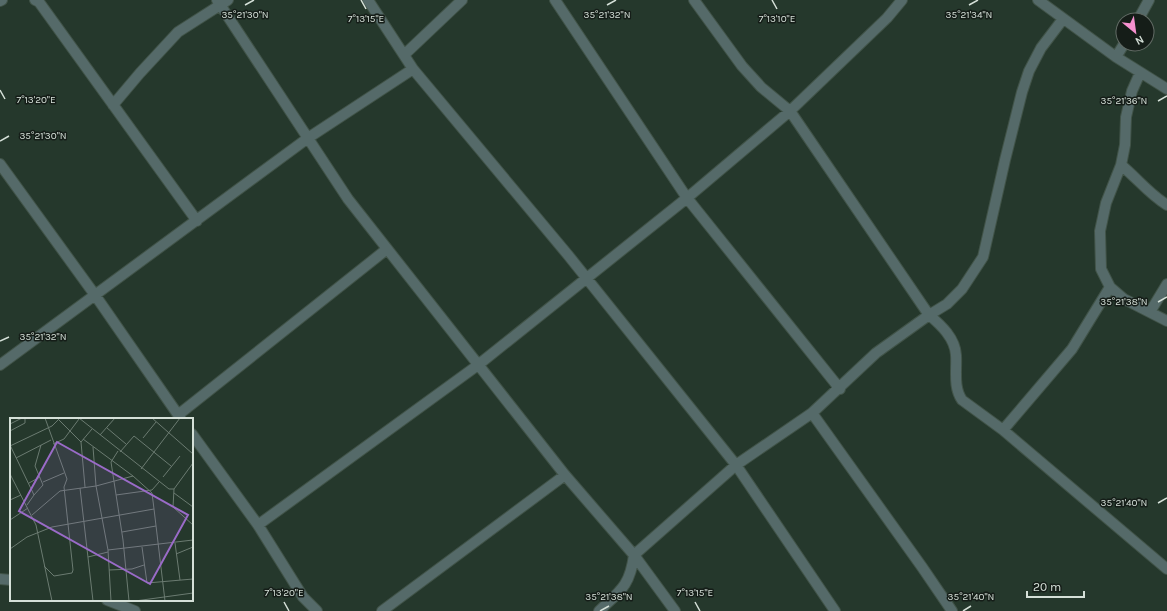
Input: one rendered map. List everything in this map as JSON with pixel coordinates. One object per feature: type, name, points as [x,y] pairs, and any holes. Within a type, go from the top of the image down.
[{"type":"street","points":[[35,0],[39,2],[197,220]]},
{"type":"street","points":[[368,0],[413,69],[586,279],[736,465],[835,611]]},
{"type":"street","points":[[404,55],[462,0]]},
{"type":"street","points":[[554,0],[687,198],[840,389]]},
{"type":"street","points":[[694,0],[742,66],[762,87],[790,111],[929,315],[940,324],[950,337],[956,354],[956,380],[958,395],[966,404],[1003,430],[1167,570]]},
{"type":"street","points":[[258,525],[478,365],[687,198],[790,111],[886,18],[902,0]]},
{"type":"street","points":[[1038,0],[1116,57],[1167,89]]},
{"type":"street","points":[[1142,12],[1149,0]]},
{"type":"street","points":[[113,105],[178,32],[222,1],[348,199],[565,475],[634,555],[675,611]]},
{"type":"street","points":[[598,611],[625,585],[632,569],[634,555],[736,465],[812,413],[840,389],[876,353],[947,304],[962,289],[983,258],[1005,160],[1029,70],[1041,48],[1063,19]]},
{"type":"street","points":[[1116,57],[1119,52]]},
{"type":"street","points":[[0,365],[308,138],[413,69]]},
{"type":"street","points":[[1140,73],[1132,91],[1126,117],[1125,145],[1121,165],[1106,203],[1100,232],[1101,269],[1110,287],[1124,299],[1167,320]]},
{"type":"street","points":[[0,164],[95,295],[180,417],[386,249]]},
{"type":"street","points":[[1121,165],[1145,188],[1167,205]]},
{"type":"street","points":[[1150,312],[1167,284]]},
{"type":"street","points":[[1003,430],[1072,349],[1110,287]]},
{"type":"street","points":[[812,413],[918,560],[952,611]]},
{"type":"street","points":[[193,435],[258,525],[303,597],[317,611]]},
{"type":"street","points":[[382,611],[565,475]]},
{"type":"street","points":[[0,579],[10,580]]},
{"type":"street","points":[[110,601],[135,611]]}]
